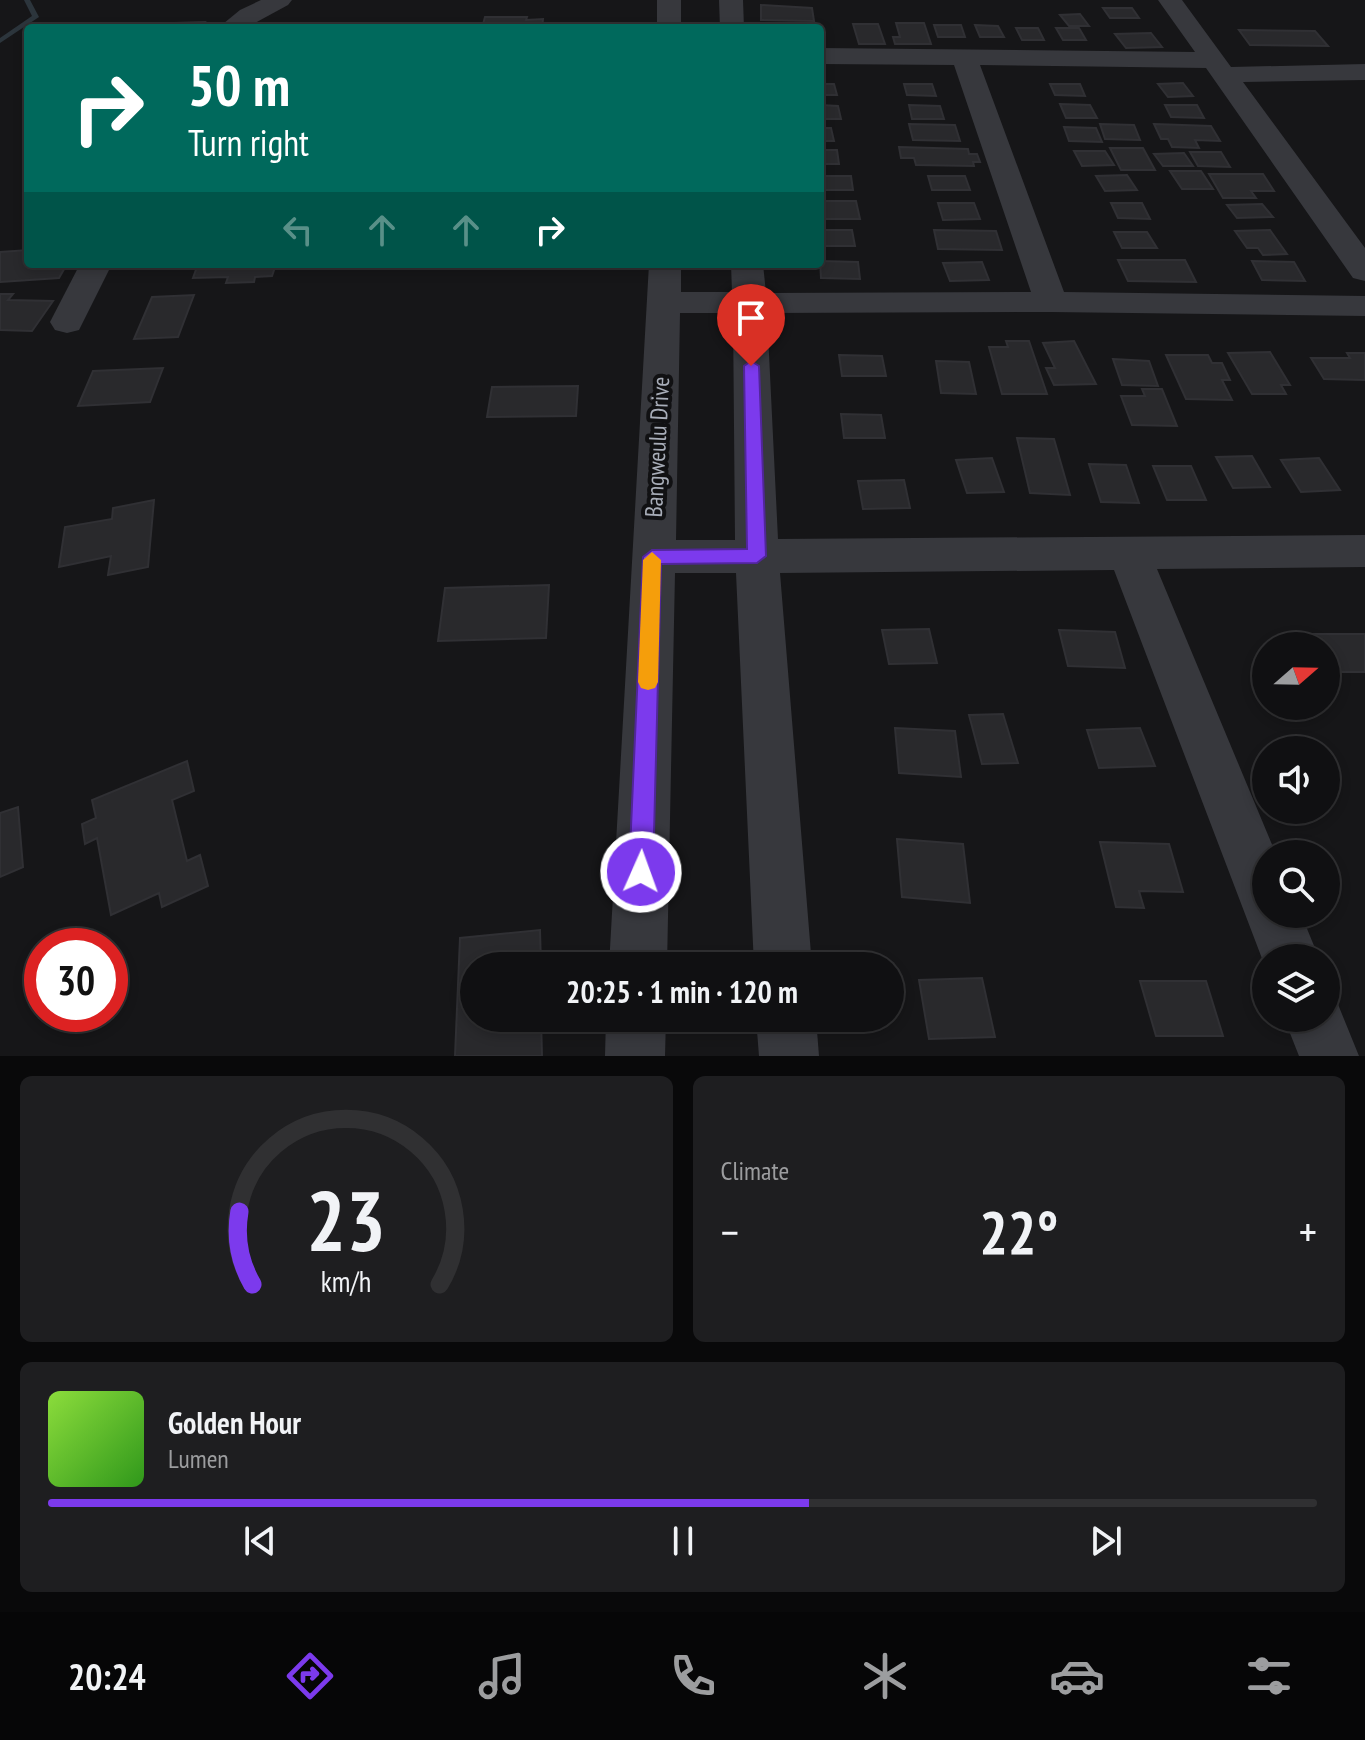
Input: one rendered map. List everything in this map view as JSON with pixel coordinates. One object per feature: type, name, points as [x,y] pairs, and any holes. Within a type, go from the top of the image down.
[{"type":"street","points":[[236,24],[280,0]]},
{"type":"street","points":[[669,0],[669,24]]},
{"type":"street","points":[[731,0],[732,24]]},
{"type":"street","points":[[1170,0],[1365,271]]},
{"type":"street","points":[[824,56],[964,57],[1365,72]]},
{"type":"street","points":[[964,57],[1051,302]]},
{"type":"street","points":[[67,322],[94,268]]},
{"type":"street","points":[[747,268],[757,556],[782,952]]},
{"type":"street","points":[[664,283],[750,303],[1051,302],[1365,306]]},
{"type":"street","name":"Bangweulu Drive","points":[[638,952],[664,283]]},
{"type":"street","points":[[652,557],[1365,551]]},
{"type":"street","points":[[1130,555],[1252,861]]},
{"type":"street","points":[[635,1056],[636,1032]]},
{"type":"street","points":[[787,1032],[789,1056]]},
{"type":"street","points":[[1320,1032],[1329,1056]]},
{"type":"building","points":[[761,5],[812,8],[814,21],[761,20]]},
{"type":"building","points":[[1103,8],[1132,8],[1139,18],[1110,18]]},
{"type":"building","points":[[1080,14],[1089,26],[1069,26],[1060,15]]},
{"type":"building","points":[[485,17],[543,19],[542,24],[483,24]]},
{"type":"building","points":[[205,22],[204,24],[175,23]]},
{"type":"building","points":[[896,23],[924,23],[931,44],[895,44],[893,37],[900,37]]},
{"type":"building","points":[[853,24],[878,24],[885,44],[859,44]]},
{"type":"building","points":[[934,25],[961,25],[965,37],[938,37]]},
{"type":"building","points":[[975,25],[998,26],[1004,37],[980,37]]},
{"type":"building","points":[[1016,28],[1038,28],[1044,40],[1022,40]]},
{"type":"building","points":[[1056,28],[1079,28],[1086,40],[1063,40]]},
{"type":"building","points":[[1239,30],[1315,31],[1328,46],[1250,45]]},
{"type":"building","points":[[1151,33],[1162,47],[1126,48],[1115,34]]},
{"type":"building","points":[[1183,83],[1193,96],[1168,97],[1158,84]]},
{"type":"building","points":[[824,84],[834,84],[837,95],[824,95]]},
{"type":"building","points":[[904,84],[932,84],[936,96],[907,95]]},
{"type":"building","points":[[1050,84],[1080,84],[1085,96],[1055,95]]},
{"type":"building","points":[[1060,104],[1090,105],[1097,118],[1066,118]]},
{"type":"building","points":[[824,105],[838,106],[841,119],[824,119]]},
{"type":"building","points":[[909,105],[940,106],[944,119],[912,119]]},
{"type":"building","points":[[1165,105],[1197,105],[1204,118],[1171,117]]},
{"type":"building","points":[[909,124],[955,125],[960,141],[913,140]]},
{"type":"building","points":[[1100,124],[1134,125],[1140,140],[1105,139]]},
{"type":"building","points":[[1154,124],[1211,126],[1220,141],[1195,140],[1199,148],[1172,147],[1168,139],[1161,139]]},
{"type":"building","points":[[1064,127],[1096,128],[1102,142],[1069,141]]},
{"type":"building","points":[[824,128],[831,128],[834,141],[824,141]]},
{"type":"building","points":[[899,147],[968,149],[969,154],[977,154],[980,162],[973,162],[974,166],[916,165],[914,158],[901,158]]},
{"type":"building","points":[[1110,148],[1143,148],[1155,170],[1121,170]]},
{"type":"building","points":[[824,150],[837,150],[839,164],[824,164]]},
{"type":"building","points":[[1074,151],[1105,151],[1114,165],[1082,166]]},
{"type":"building","points":[[1190,152],[1221,152],[1230,167],[1198,166]]},
{"type":"building","points":[[1184,153],[1193,166],[1163,166],[1154,154]]},
{"type":"building","points":[[1170,171],[1201,171],[1213,189],[1182,189]]},
{"type":"building","points":[[1209,174],[1263,174],[1274,191],[1251,191],[1256,198],[1223,198]]},
{"type":"building","points":[[1127,175],[1137,190],[1105,191],[1096,176]]},
{"type":"building","points":[[824,176],[851,176],[853,190],[824,190]]},
{"type":"building","points":[[928,176],[965,176],[970,190],[932,190]]},
{"type":"building","points":[[824,201],[856,201],[860,219],[824,219]]},
{"type":"building","points":[[938,203],[974,203],[980,219],[943,220]]},
{"type":"building","points":[[1111,203],[1142,203],[1150,219],[1118,218]]},
{"type":"building","points":[[1262,204],[1273,217],[1237,218],[1227,205]]},
{"type":"building","points":[[824,230],[852,230],[855,246],[824,246]]},
{"type":"building","points":[[934,230],[996,231],[1002,250],[938,249]]},
{"type":"building","points":[[1270,230],[1287,254],[1263,255],[1258,248],[1247,248],[1235,231]]},
{"type":"building","points":[[1114,232],[1147,232],[1157,248],[1122,248]]},
{"type":"building","points":[[24,250],[24,268],[65,268],[59,278],[0,282],[0,252]]},
{"type":"building","points":[[1118,260],[1185,260],[1196,282],[1128,281]]},
{"type":"building","points":[[824,261],[858,262],[860,279],[821,278]]},
{"type":"building","points":[[1252,261],[1294,262],[1305,281],[1262,280]]},
{"type":"building","points":[[982,262],[989,280],[950,281],[943,263]]},
{"type":"building","points":[[197,268],[275,268],[272,276],[255,277],[254,282],[226,283],[228,277],[193,278]]},
{"type":"building","points":[[0,294],[13,294],[8,300],[53,301],[32,331],[0,330]]},
{"type":"building","points":[[194,295],[178,337],[134,339],[152,297]]},
{"type":"building","points":[[1006,341],[1029,341],[1047,394],[1002,394],[989,347],[1008,347]]},
{"type":"building","points":[[1074,341],[1096,384],[1054,385],[1046,368],[1055,368],[1043,343]]},
{"type":"building","points":[[1270,352],[1290,385],[1281,385],[1286,394],[1252,394],[1228,353]]},
{"type":"building","points":[[1347,353],[1365,353],[1365,380],[1324,379],[1311,358],[1350,358]]},
{"type":"building","points":[[839,355],[882,356],[886,376],[842,376]]},
{"type":"building","points":[[1166,355],[1208,355],[1212,363],[1222,363],[1230,380],[1222,380],[1232,400],[1186,399]]},
{"type":"building","points":[[1113,359],[1149,361],[1158,386],[1122,385]]},
{"type":"building","points":[[936,361],[969,362],[976,394],[941,393]]},
{"type":"building","points":[[163,368],[150,402],[78,406],[93,371]]},
{"type":"building","points":[[578,386],[576,416],[487,417],[492,387]]},
{"type":"building","points":[[1142,389],[1162,389],[1177,426],[1132,425],[1121,396],[1145,396]]},
{"type":"building","points":[[841,414],[881,415],[885,438],[844,438]]},
{"type":"building","points":[[1017,438],[1054,439],[1070,495],[1030,493]]},
{"type":"building","points":[[1252,456],[1270,487],[1233,488],[1216,457]]},
{"type":"building","points":[[992,458],[1004,492],[967,493],[956,460]]},
{"type":"building","points":[[1319,458],[1340,490],[1301,492],[1281,460]]},
{"type":"building","points":[[1089,464],[1126,465],[1139,503],[1101,502]]},
{"type":"building","points":[[1153,466],[1191,466],[1206,500],[1167,500]]},
{"type":"building","points":[[904,480],[910,508],[863,509],[858,481]]},
{"type":"building","points":[[154,500],[148,567],[108,575],[111,556],[59,567],[65,527],[112,519],[113,508]]},
{"type":"building","points":[[549,585],[546,638],[438,641],[445,588]]},
{"type":"building","points":[[929,629],[937,663],[889,664],[882,630]]},
{"type":"building","points":[[1059,630],[1115,632],[1125,668],[1068,666]]},
{"type":"building","points":[[1340,634],[1365,634],[1365,672],[1340,672]]},
{"type":"building","points":[[1003,714],[1018,763],[982,764],[969,715]]},
{"type":"building","points":[[895,728],[955,731],[961,777],[899,773]]},
{"type":"building","points":[[1140,728],[1155,766],[1099,768],[1087,730]]},
{"type":"building","points":[[187,761],[194,791],[172,800],[187,861],[200,855],[208,886],[162,907],[159,893],[111,915],[97,838],[85,844],[82,824],[96,818],[92,800]]},
{"type":"building","points":[[18,807],[23,867],[0,877],[0,813]]},
{"type":"building","points":[[897,839],[963,844],[970,903],[902,897]]},
{"type":"building","points":[[1100,842],[1169,844],[1183,892],[1139,891],[1144,908],[1116,907]]},
{"type":"building","points":[[540,930],[541,952],[460,952],[460,1032],[541,1032],[542,1056],[455,1056],[460,938]]},
{"type":"building","points":[[982,978],[995,1037],[929,1039],[919,980]]},
{"type":"building","points":[[1140,981],[1206,981],[1223,1036],[1156,1036]]},
{"type":"waterway","points":[[26,24],[36,17],[27,0]]},
{"type":"waterway","points":[[0,41],[24,25]]},
{"type":"slow traffic","points":[[648,682],[652,560]]},
{"type":"route","points":[[641,872],[652,557],[757,556],[751,366]]}]
